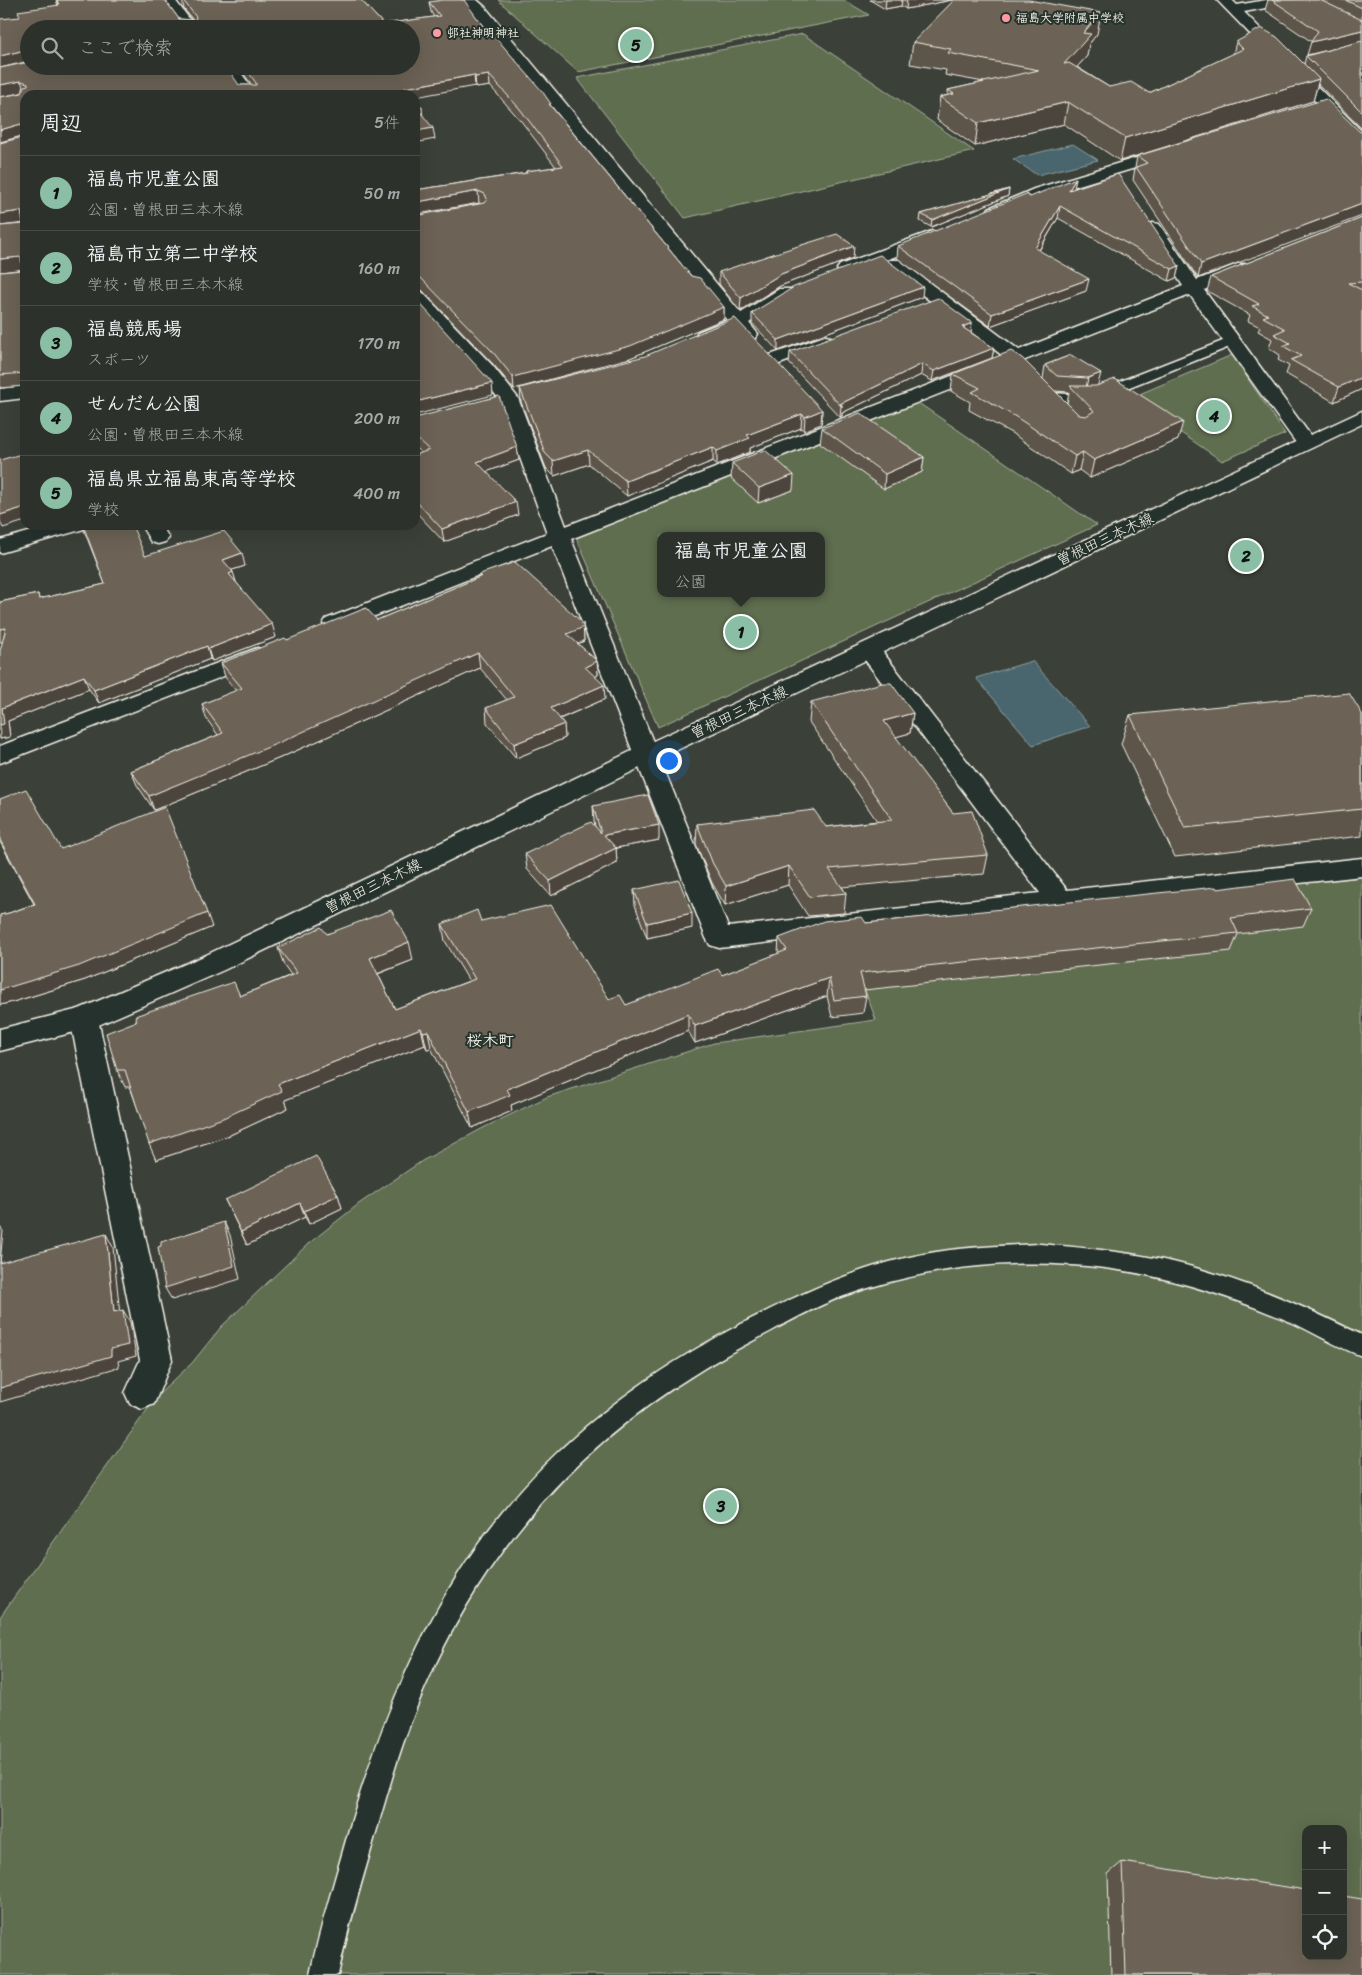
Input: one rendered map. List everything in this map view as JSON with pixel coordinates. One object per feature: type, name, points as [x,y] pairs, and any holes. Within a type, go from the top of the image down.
[{"type":"street","points":[[468,0],[480,10],[738,322],[788,375]]},
{"type":"street","points":[[1228,5],[1287,0]]},
{"type":"street","points":[[170,3],[188,3]]},
{"type":"street","points":[[170,3],[183,20]]},
{"type":"street","points":[[1228,5],[1362,141]]},
{"type":"street","points":[[1290,66],[1308,62]]},
{"type":"street","points":[[236,75],[246,90]]},
{"type":"street","points":[[1308,110],[1326,104]]},
{"type":"street","points":[[977,218],[1040,192],[1188,147]]},
{"type":"street","points":[[1115,170],[1125,186]]},
{"type":"street","points":[[1146,217],[1193,287],[1306,443]]},
{"type":"street","points":[[830,276],[950,229]]},
{"type":"street","points":[[881,256],[1017,362]]},
{"type":"street","points":[[311,633],[836,426],[1017,362],[1193,287],[1264,260]]},
{"type":"street","points":[[687,343],[738,322],[787,292],[804,285]]},
{"type":"street","points":[[920,306],[938,299]]},
{"type":"street","points":[[423,314],[485,369],[508,398],[559,536],[719,938],[1362,867]]},
{"type":"street","points":[[774,360],[838,336]]},
{"type":"street","points":[[0,395],[20,393]]},
{"type":"street","points":[[822,412],[836,426]]},
{"type":"street","name":"曽根田三本木線","points":[[0,1040],[84,1019],[214,963],[645,755],[870,651],[1362,417]]},
{"type":"street","points":[[0,547],[60,530]]},
{"type":"street","points":[[0,755],[275,648]]},
{"type":"street","points":[[870,651],[1060,900]]},
{"type":"street","points":[[84,1019],[156,1360],[142,1393]]},
{"type":"lane","points":[[1047,394],[1087,399],[1233,341]]},
{"type":"lane","points":[[1047,394],[1062,409]]},
{"type":"lane","points":[[324,1975],[375,1785],[398,1718],[425,1656],[456,1599],[490,1546],[527,1499],[566,1456],[608,1419],[652,1386],[698,1357],[800,1304],[843,1286],[932,1262],[978,1256],[1025,1254],[1072,1255],[1120,1260],[1216,1282],[1265,1299],[1314,1320],[1362,1346]]},
{"type":"green space","points":[[498,0],[844,0],[869,15],[578,72]]},
{"type":"green space","points":[[803,34],[974,151],[685,218],[577,78]]},
{"type":"green space","points":[[1232,355],[1285,434],[1222,461],[1130,398]]},
{"type":"green space","points":[[917,402],[1097,525],[658,727],[576,537]]},
{"type":"green space","points":[[1362,877],[1362,1975],[0,1975],[0,1617],[157,1396],[192,1363],[221,1327],[308,1244],[360,1203],[422,1161],[485,1127],[547,1097],[714,1043],[876,1020],[843,932]]},
{"type":"water","points":[[1073,144],[1098,160],[1037,175],[1013,159]]},
{"type":"water","points":[[1032,661],[1090,726],[1033,745],[976,678]]},
{"type":"building","points":[[57,0],[165,0],[179,19],[195,20],[20,20],[20,51],[0,56],[0,19],[20,17],[18,11],[59,5]]},
{"type":"building","points":[[183,0],[361,0],[379,20],[195,20],[196,17]]},
{"type":"building","points":[[464,0],[488,33],[491,32],[542,91],[551,104],[549,104],[691,276],[700,278],[724,307],[630,346],[513,377],[492,351],[420,278],[420,216],[484,203],[487,199],[485,194],[478,191],[420,201],[420,189],[563,166],[520,109],[489,75],[475,77],[474,75],[405,88],[407,90],[23,90],[28,83],[21,81],[0,85],[0,68],[20,64],[20,75],[232,75],[239,85],[256,85],[250,75],[420,75],[420,20],[412,20],[440,16],[429,2]]},
{"type":"building","points":[[954,0],[1029,0],[1101,13],[1083,33],[1091,34],[1064,64],[1069,63],[1109,87],[1131,82],[1149,93],[1243,49],[1236,42],[1261,28],[1277,37],[1319,79],[1125,138],[1068,102],[978,123],[940,97],[954,94],[948,90],[1039,70],[948,53],[951,49],[913,42]]},
{"type":"building","points":[[1272,0],[1320,0],[1362,20],[1362,30],[1311,42],[1318,31]]},
{"type":"building","points":[[1345,0],[1362,0],[1362,8]]},
{"type":"building","points":[[1362,41],[1362,112],[1306,56]]},
{"type":"building","points":[[20,93],[20,124],[0,130],[0,97]]},
{"type":"building","points":[[1326,99],[1362,132],[1362,204],[1201,264],[1136,167],[1147,163],[1137,156]]},
{"type":"building","points":[[420,112],[433,128],[420,130]]},
{"type":"building","points":[[20,138],[20,211],[0,214],[0,143]]},
{"type":"building","points":[[1118,174],[1179,266],[1172,269],[1060,206],[1035,248],[1089,279],[992,314],[898,246],[1026,194],[1030,197],[1076,178],[1069,190]]},
{"type":"building","points":[[1009,189],[932,220],[921,214]]},
{"type":"building","points":[[1362,218],[1362,282],[1348,283],[1362,290],[1362,377],[1339,387],[1291,360],[1301,356],[1283,346],[1290,343],[1274,334],[1285,329],[1263,317],[1268,315],[1252,306],[1259,304],[1211,277]]},
{"type":"building","points":[[20,224],[20,257],[0,259],[0,226]]},
{"type":"building","points":[[837,234],[854,246],[781,274],[741,298],[719,272],[779,252]]},
{"type":"building","points":[[880,255],[923,287],[778,340],[752,313],[794,287]]},
{"type":"building","points":[[20,270],[20,373],[0,375],[0,272]]},
{"type":"building","points":[[938,298],[972,323],[962,327],[994,348],[934,371],[922,364],[840,404],[843,406],[841,406],[790,352]]},
{"type":"building","points":[[420,304],[492,383],[420,401]]},
{"type":"building","points":[[735,318],[822,410],[805,417],[802,414],[747,435],[750,438],[717,451],[713,447],[626,481],[588,450],[553,461],[545,453],[520,388],[645,356]]},
{"type":"building","points":[[1011,351],[1022,358],[1079,415],[1086,416],[1094,411],[1070,386],[1096,386],[1115,379],[1183,422],[1094,460],[1083,452],[1075,456],[1016,417],[972,392],[980,388],[953,374]]},
{"type":"building","points":[[1071,355],[1101,373],[1088,378],[1057,376],[1045,365]]},
{"type":"building","points":[[499,396],[517,447],[477,462],[516,502],[442,529],[420,505],[420,453],[429,450],[420,442],[420,417]]},
{"type":"building","points":[[860,413],[924,457],[885,474],[822,428]]},
{"type":"building","points":[[765,450],[794,475],[759,488],[732,463]]},
{"type":"building","points":[[20,454],[20,509],[0,515],[0,460]]},
{"type":"building","points":[[85,530],[134,530],[145,556],[224,531],[242,553],[223,560],[233,572],[229,574],[272,624],[208,649],[207,646],[94,690],[84,676],[2,708],[4,724],[0,725],[0,651],[6,628],[0,629],[0,602],[38,594],[39,599],[105,584]]},
{"type":"building","points":[[515,562],[583,623],[581,624],[584,627],[567,634],[597,661],[585,667],[604,685],[551,708],[564,724],[514,744],[486,708],[514,697],[478,653],[276,744],[149,796],[131,771],[223,733],[202,704],[242,688],[221,663],[285,638],[287,640],[366,608],[377,620],[482,576],[480,574]]},
{"type":"building","points":[[882,683],[891,683],[913,713],[884,721],[953,813],[972,811],[988,855],[829,869],[846,893],[810,897],[789,866],[726,886],[713,864],[697,824],[814,810],[826,827],[892,820],[811,702]]},
{"type":"building","points":[[1349,693],[1362,714],[1362,809],[1185,828],[1130,715]]},
{"type":"building","points":[[26,789],[61,849],[165,807],[207,913],[79,966],[0,990],[0,915],[35,904],[0,840],[0,799]]},
{"type":"building","points":[[648,795],[659,825],[604,835],[616,848],[550,881],[525,854],[591,822],[601,833],[593,806]]},
{"type":"building","points":[[1295,879],[1311,908],[1231,918],[1238,933],[860,973],[866,996],[834,1000],[829,978],[695,1026],[688,1014],[507,1089],[510,1095],[469,1112],[428,1031],[423,1032],[421,1028],[278,1084],[282,1091],[223,1118],[149,1144],[125,1070],[117,1070],[106,1033],[137,1021],[135,1016],[234,982],[240,996],[297,973],[278,948],[321,927],[327,934],[391,910],[409,942],[370,958],[395,1009],[475,979],[442,924],[477,910],[481,921],[551,905],[609,999],[620,995],[626,1005],[718,969],[722,975],[787,950],[779,938],[824,921],[862,917],[866,923],[1216,887],[1217,889]]},
{"type":"building","points":[[679,880],[692,913],[647,923],[634,890]]},
{"type":"building","points":[[316,1156],[338,1195],[304,1211],[300,1203],[241,1232],[225,1200]]},
{"type":"building","points":[[224,1222],[234,1266],[165,1288],[158,1247],[161,1246],[161,1242]]},
{"type":"building","points":[[106,1234],[114,1312],[123,1310],[128,1345],[111,1349],[111,1356],[0,1388],[0,1263]]},
{"type":"building","points":[[1122,1862],[1302,1889],[1302,1960],[1347,1960],[1347,1897],[1362,1899],[1362,1975],[1126,1975]]},
{"type":"place","name":"福島大学附属中学校","points":[[1006,18]]},
{"type":"place","name":"邨社神明神社","points":[[437,33]]},
{"type":"place","name":"福島県立福島東高等学校","points":[[636,45]]},
{"type":"place","name":"せんだん公園","points":[[1214,416]]},
{"type":"place","name":"福島市立第二中学校","points":[[1246,556]]},
{"type":"place","name":"福島市児童公園","points":[[741,632]]},
{"type":"place","name":"福島競馬場","points":[[721,1506]]},
{"type":"district","name":"桜木町","points":[[490,1040]]}]
